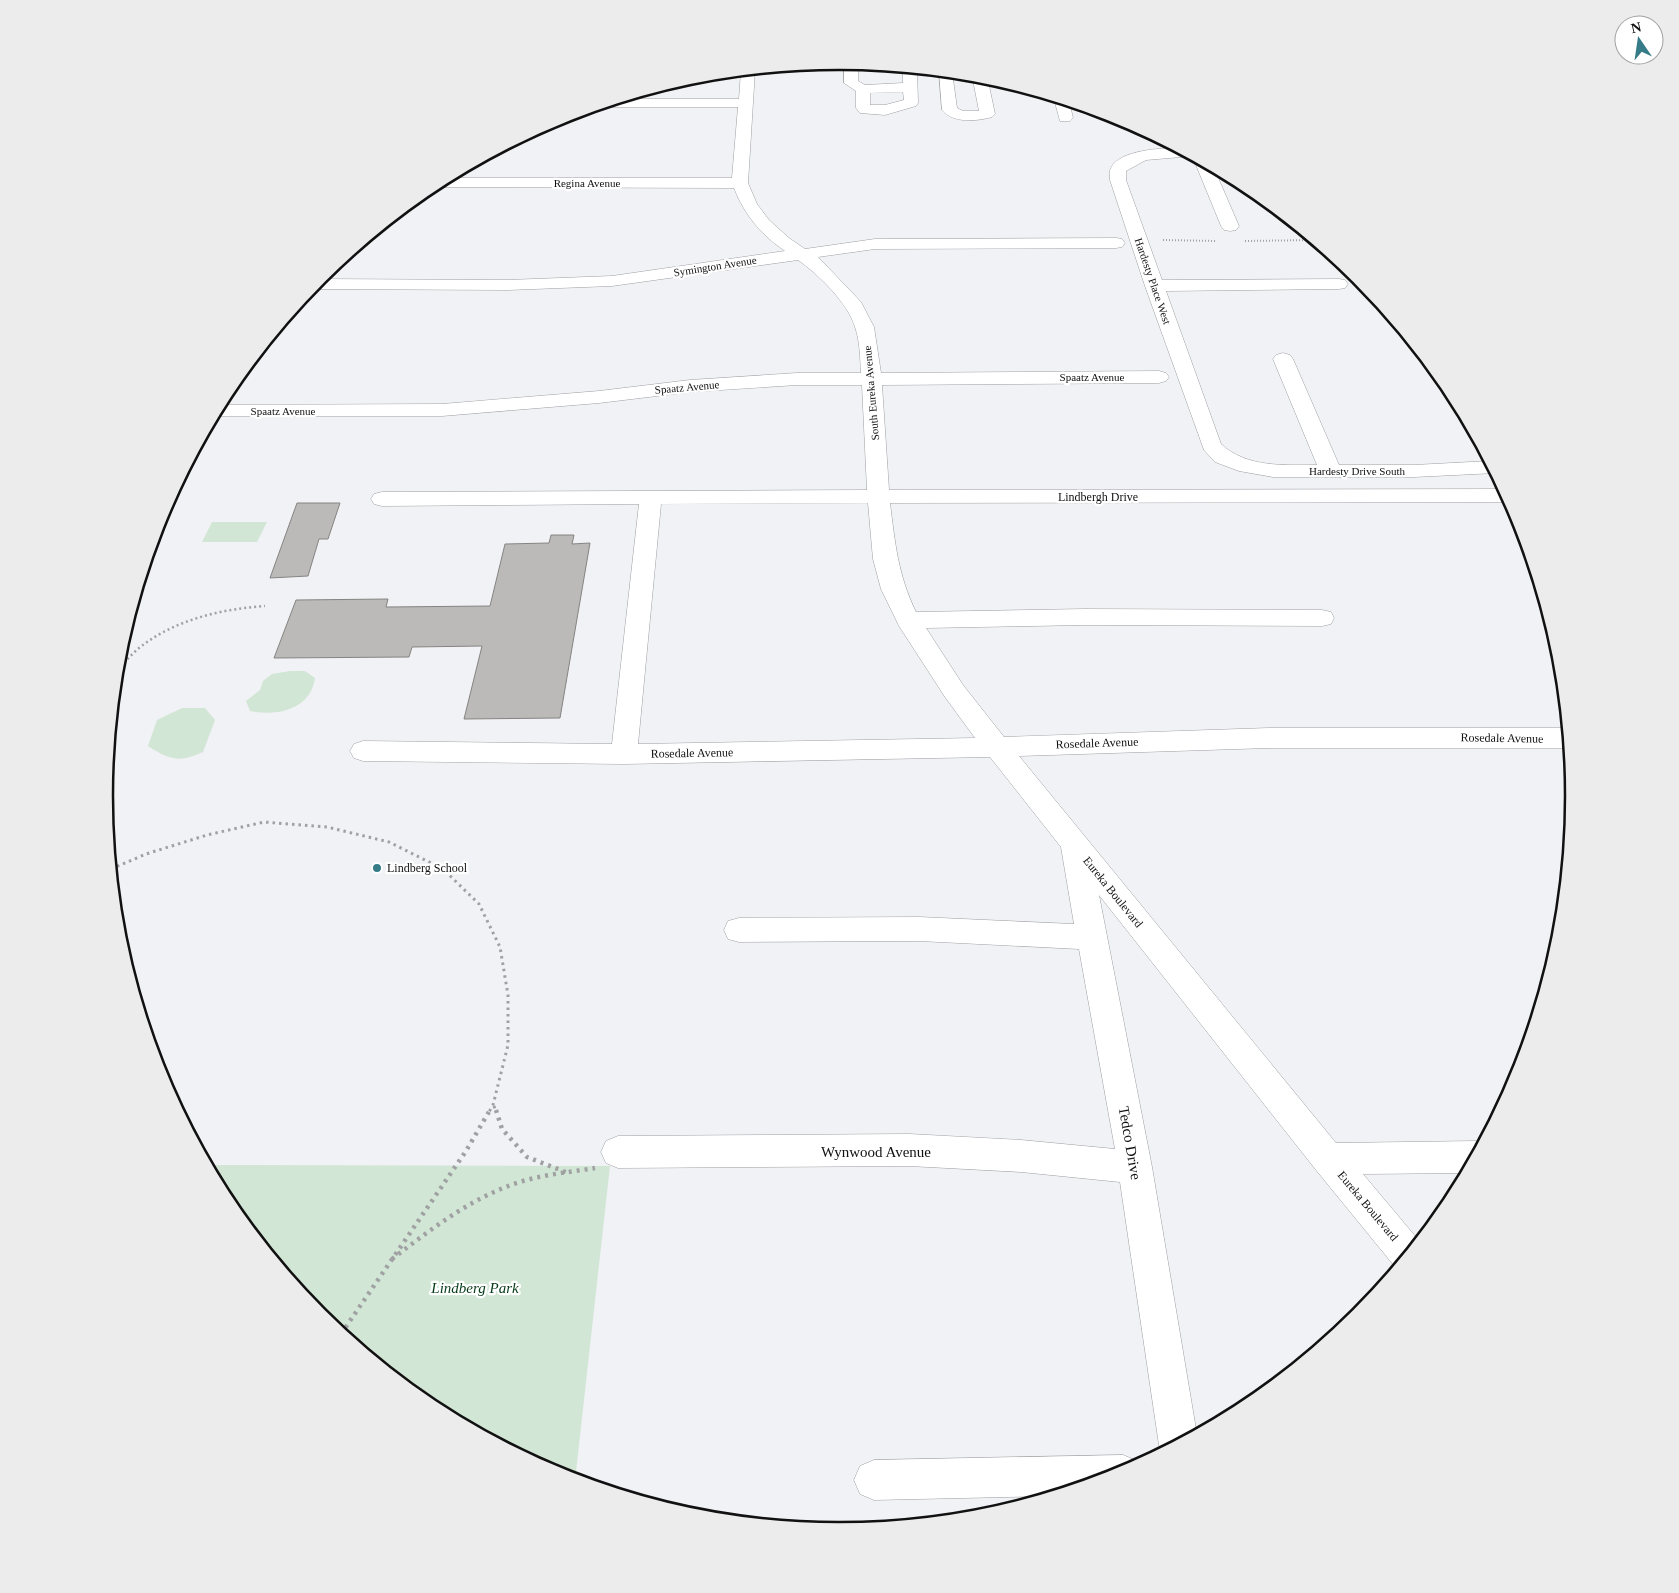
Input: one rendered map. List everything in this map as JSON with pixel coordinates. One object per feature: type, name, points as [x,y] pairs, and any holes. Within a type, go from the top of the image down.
[{"type":"street","points":[[850,70],[851,83],[863,89],[911,87]]},
{"type":"street","points":[[863,89],[863,108],[865,110],[875,111],[911,103],[910,74]]},
{"type":"street","name":"South Eureka Avenue","points":[[748,76],[740,182],[749,206],[763,224],[783,242],[813,262],[855,308],[864,328],[870,358],[878,496]]},
{"type":"street","points":[[946,78],[950,110],[956,115],[975,116],[988,114],[981,84]]},
{"type":"street","points":[[625,103],[746,103]]},
{"type":"street","points":[[1062,106],[1065,118]]},
{"type":"street","name":"Hardesty Place West","points":[[1176,153],[1154,153],[1129,160],[1118,169],[1118,180],[1206,434],[1211,446],[1223,457]]},
{"type":"street","points":[[1206,169],[1230,226]]},
{"type":"street","name":"Regina Avenue","points":[[450,183],[740,182]]},
{"type":"street","name":"Symington Avenue","points":[[325,284],[508,285],[612,281],[844,247],[900,243],[1116,242]]},
{"type":"street","points":[[1154,286],[1339,284]]},
{"type":"street","points":[[1284,359],[1331,471]]},
{"type":"street","name":"Spaatz Avenue","points":[[224,411],[442,410],[599,397],[690,386],[797,379],[1159,377]]},
{"type":"street","name":"Hardesty Drive South","points":[[1223,457],[1247,466],[1273,471],[1414,471],[1487,467]]},
{"type":"street","name":"Lindbergh Drive","points":[[382,499],[688,496],[1501,496]]},
{"type":"street","name":"Eureka Boulevard","points":[[878,496],[885,559],[893,589],[908,620],[954,691],[1328,1159],[1406,1252]]},
{"type":"street","points":[[624,754],[651,497]]},
{"type":"street","points":[[908,620],[1084,617],[1322,618]]},
{"type":"street","name":"Rosedale Avenue","points":[[363,751],[624,754],[997,747],[1269,738],[1563,738]]},
{"type":"street","name":"Tedco Drive","points":[[1074,843],[1135,1167],[1178,1439]]},
{"type":"street","points":[[739,930],[919,929],[1092,937]]},
{"type":"street","name":"Wynwood Avenue","points":[[618,1152],[909,1150],[1021,1156],[1135,1167]]},
{"type":"street","points":[[1328,1159],[1471,1157]]},
{"type":"street","points":[[874,1480],[1100,1475]]},
{"type":"path","points":[[126,661],[139,648],[169,630],[206,616],[239,607],[265,606]]},
{"type":"path","points":[[117,866],[146,854],[264,822],[327,827],[389,842],[443,868],[479,904],[500,947],[508,995],[508,1045],[494,1105],[466,1152],[345,1328]]},
{"type":"path","points":[[494,1105],[502,1129],[527,1157],[568,1173]]},
{"type":"path","points":[[390,1261],[449,1216],[482,1198],[523,1181],[610,1166],[618,1152]]},
{"type":"green space","points":[[212,522],[267,522],[257,542],[202,542]]},
{"type":"green space","points":[[305,671],[315,678],[312,689],[300,704],[271,713],[250,711],[246,701],[260,690],[263,681],[272,674]]},
{"type":"green space","points":[[182,708],[205,708],[215,720],[203,752],[181,759],[169,757],[148,746],[157,720]]},
{"type":"green space","name":"Lindberg Park","points":[[213,1165],[610,1166],[576,1473],[518,1448],[476,1426],[436,1401],[360,1343],[293,1276],[263,1239]]},
{"type":"building","points":[[297,503],[340,503],[328,539],[319,539],[308,576],[270,578]]},
{"type":"building","points":[[551,535],[574,535],[572,544],[590,543],[560,718],[464,719],[482,646],[412,647],[409,657],[274,658],[296,600],[388,599],[386,607],[490,606],[505,544],[549,543]]},
{"type":"place","name":"Lindberg School","points":[[377,868]]}]
